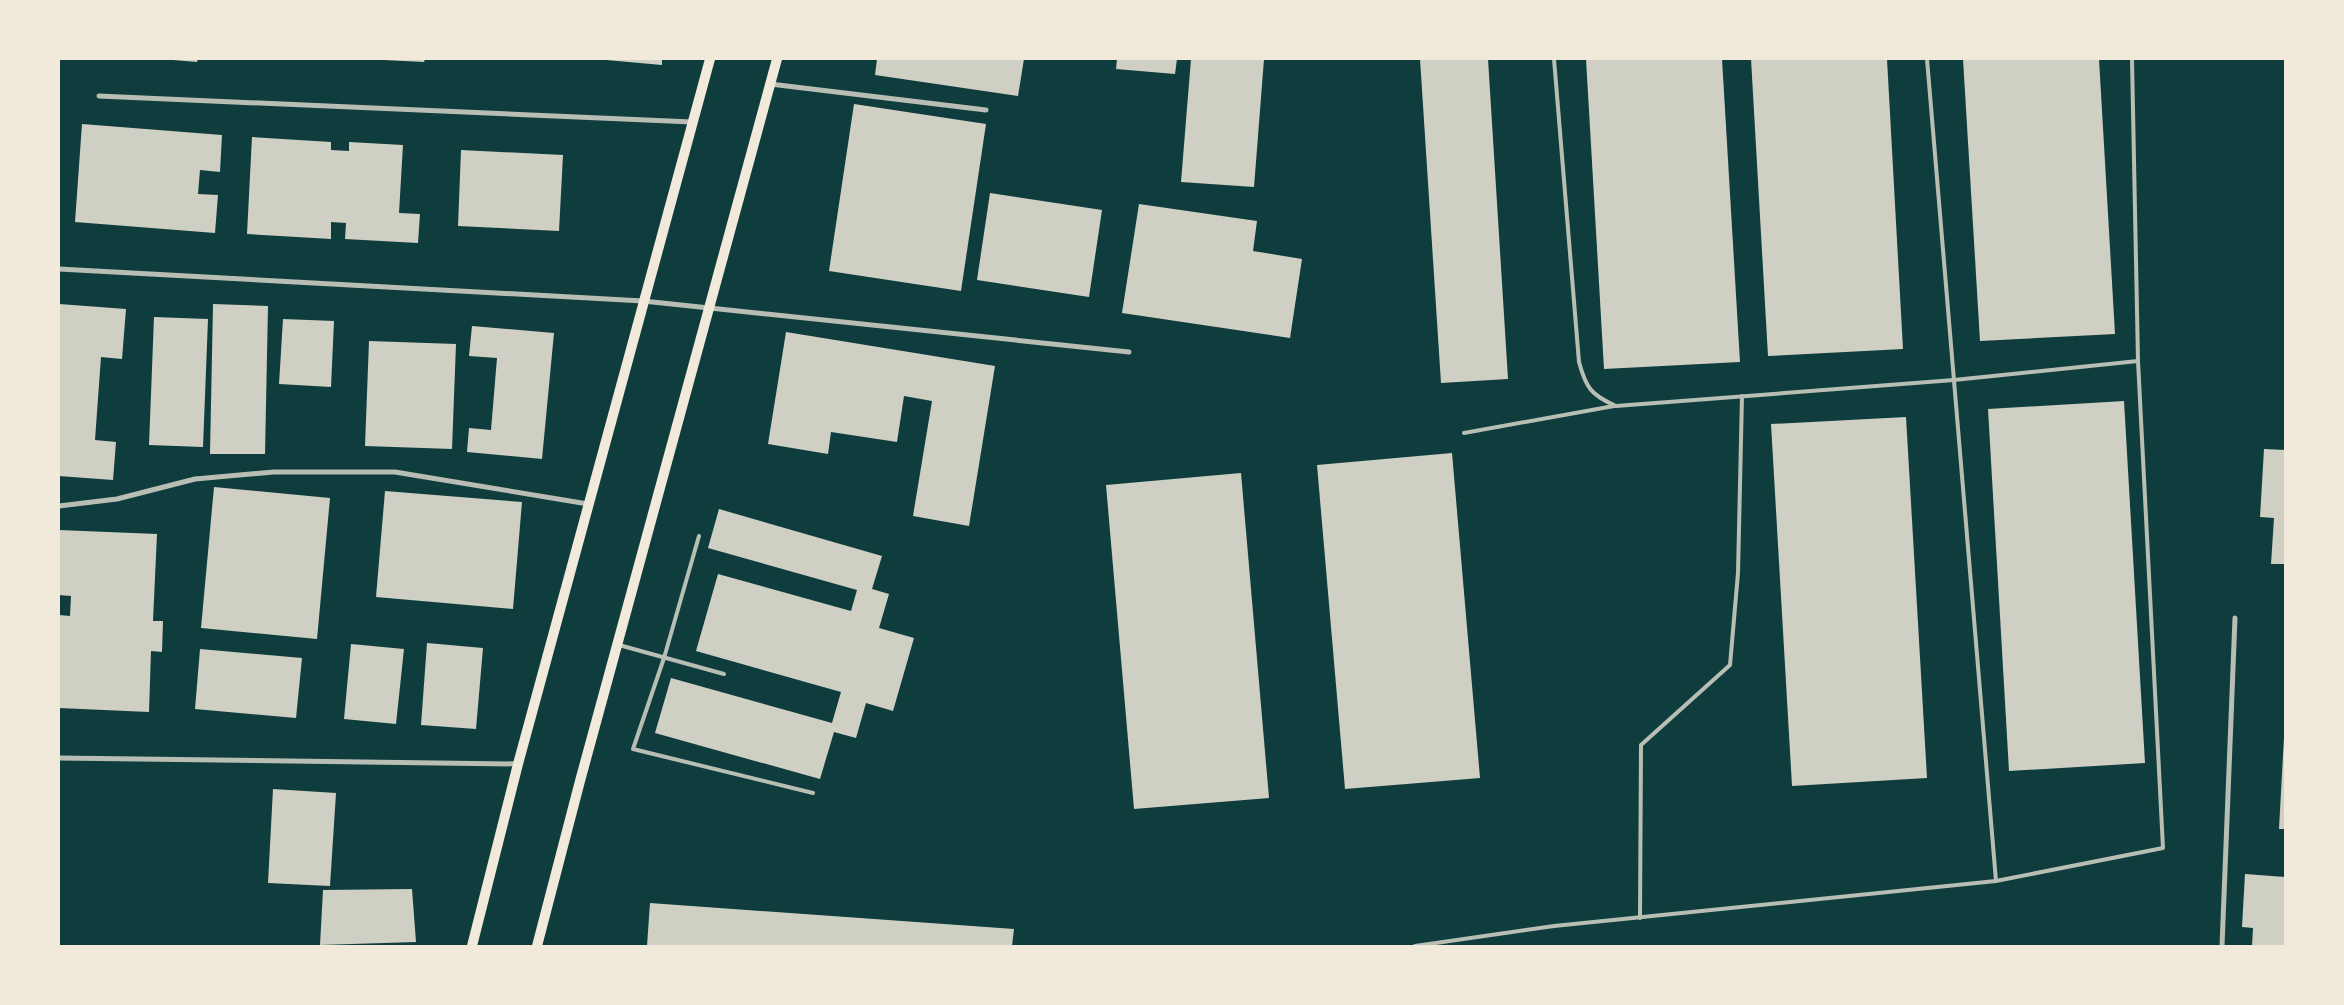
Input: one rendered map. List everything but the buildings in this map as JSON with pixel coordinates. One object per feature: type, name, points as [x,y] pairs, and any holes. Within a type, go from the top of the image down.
[{"type":"main road","points":[[472,946],[518,764],[710,59]]},
{"type":"main road","points":[[537,946],[708,307],[777,59]]},
{"type":"street","points":[[770,84],[986,110]]},
{"type":"street","points":[[99,96],[692,122]]},
{"type":"street","points":[[59,269],[643,301],[1129,352]]},
{"type":"street","points":[[59,506],[117,499],[195,479],[274,472],[395,472],[588,504]]},
{"type":"street","points":[[2222,946],[2235,618]]},
{"type":"street","points":[[59,758],[518,764]]},
{"type":"lane","points":[[1554,59],[1580,362],[1589,390],[1601,399],[1616,406]]},
{"type":"lane","points":[[1927,59],[1996,881]]},
{"type":"lane","points":[[1415,946],[1554,926],[1996,881],[2163,848],[2138,360],[2132,59]]},
{"type":"lane","points":[[1464,433],[1616,406],[1954,380],[2138,360]]},
{"type":"lane","points":[[1640,918],[1641,745],[1730,665],[1738,573],[1742,396]]},
{"type":"lane","points":[[699,536],[664,658],[633,749],[813,793]]},
{"type":"lane","points":[[617,644],[724,674]]}]
